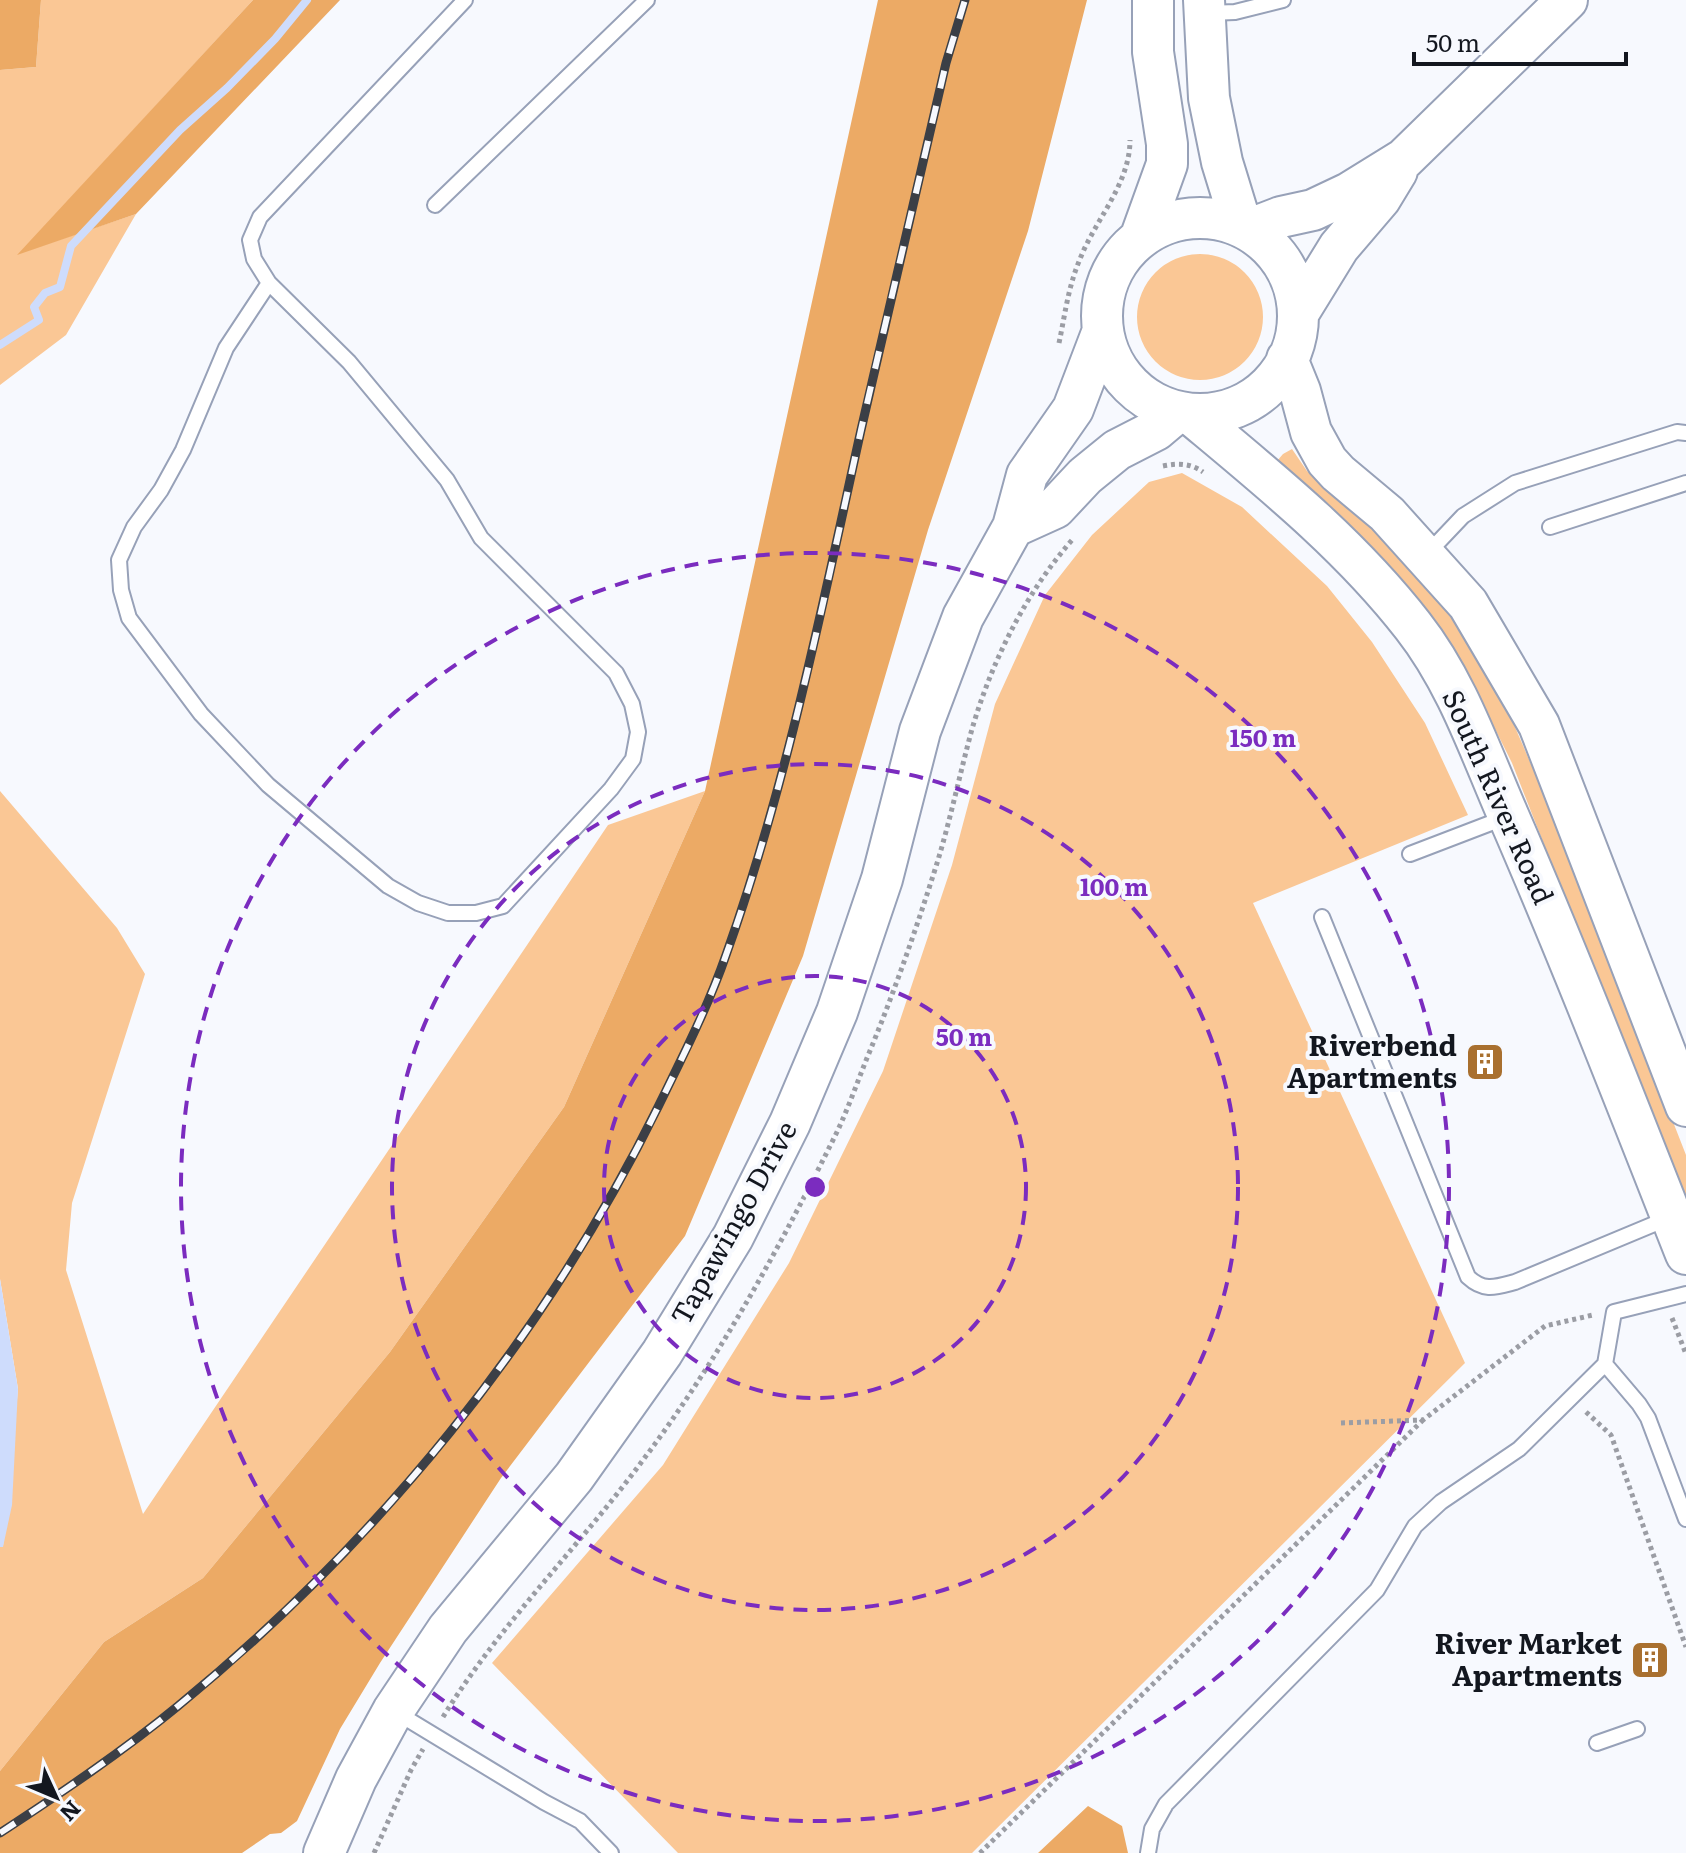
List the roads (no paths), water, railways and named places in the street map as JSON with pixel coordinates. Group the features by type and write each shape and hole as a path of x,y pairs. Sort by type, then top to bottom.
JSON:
{"main road":[{"path":"1141,236 1167,164 1167,144 1153,52 1153,0"},
{"path":"1246,227 1313,210 1349,193 1404,159 1567,0"},
{"path":"1205,6 1209,98 1222,162 1246,227"},
{"path":"1299,312 1339,247 1380,199 1404,159"},
{"path":"1013,527 1055,508 1085,476 1117,450 1185,416 1221,413 1247,403 1270,385 1287,359 1297,335 1299,312 1290,277 1273,251 1246,227 1205,217 1174,221 1141,236 1121,255 1108,279 1101,306 1102,333 1112,361 1130,383 1150,400 1185,416"},
{"name":"Tapawingo Drive","path":"325,1853 356,1779 393,1711 448,1629 574,1477 662,1353 733,1237 790,1123 837,1012 882,879 920,731 963,617 1013,527 1027,475 1073,409 1102,333"},
{"name":"South River Road","path":"1287,359 1311,432 1327,461 1387,514 1468,604 1539,725 1686,1106"},
{"name":"South River Road","path":"1185,416 1358,562 1415,628 1453,689 1509,816 1686,1254"}],"lane":[{"path":"269,283 226,348 183,450 161,490 134,527 119,560 121,590 129,618 201,714 268,785 388,886 418,903 448,913 476,913 503,906 611,789 633,759 638,732 632,704 616,673 481,538 447,480 349,362 269,283 254,259 250,240 260,217 465,0"},
{"path":"435,205 647,0"},
{"path":"1205,6 1235,12 1283,0"},
{"path":"1425,555 1463,516 1515,483 1677,432 1686,433"},
{"path":"1550,527 1686,483"},
{"path":"1410,854 1509,816"},
{"path":"1322,917 1468,1277 1477,1285 1489,1288 1515,1282 1671,1217"},
{"path":"1148,1853 1152,1829 1166,1804 1377,1590 1415,1526 1441,1502 1519,1449 1605,1364 1614,1312 1686,1294"},
{"path":"1605,1364 1648,1418 1686,1519"},
{"path":"393,1711 580,1821 611,1853"},
{"path":"1597,1743 1637,1729"}],"water":[{"path":"0,1279 18,1389 12,1505 3,1547 0,1547"}],"waterway":[{"path":"0,345 39,320 34,307 45,293 60,287 71,246 180,130 275,39 307,0"}],"railway":[{"path":"0,1833 91,1772 178,1706 251,1643 321,1576 388,1506 509,1355 613,1193 694,1032 719,974 748,891 785,760 817,629 946,63 965,0"}],"place":[{"name":"Riverbend Apartments","path":"1485,1062"},
{"name":"River Market Apartments","path":"1650,1660"}]}
